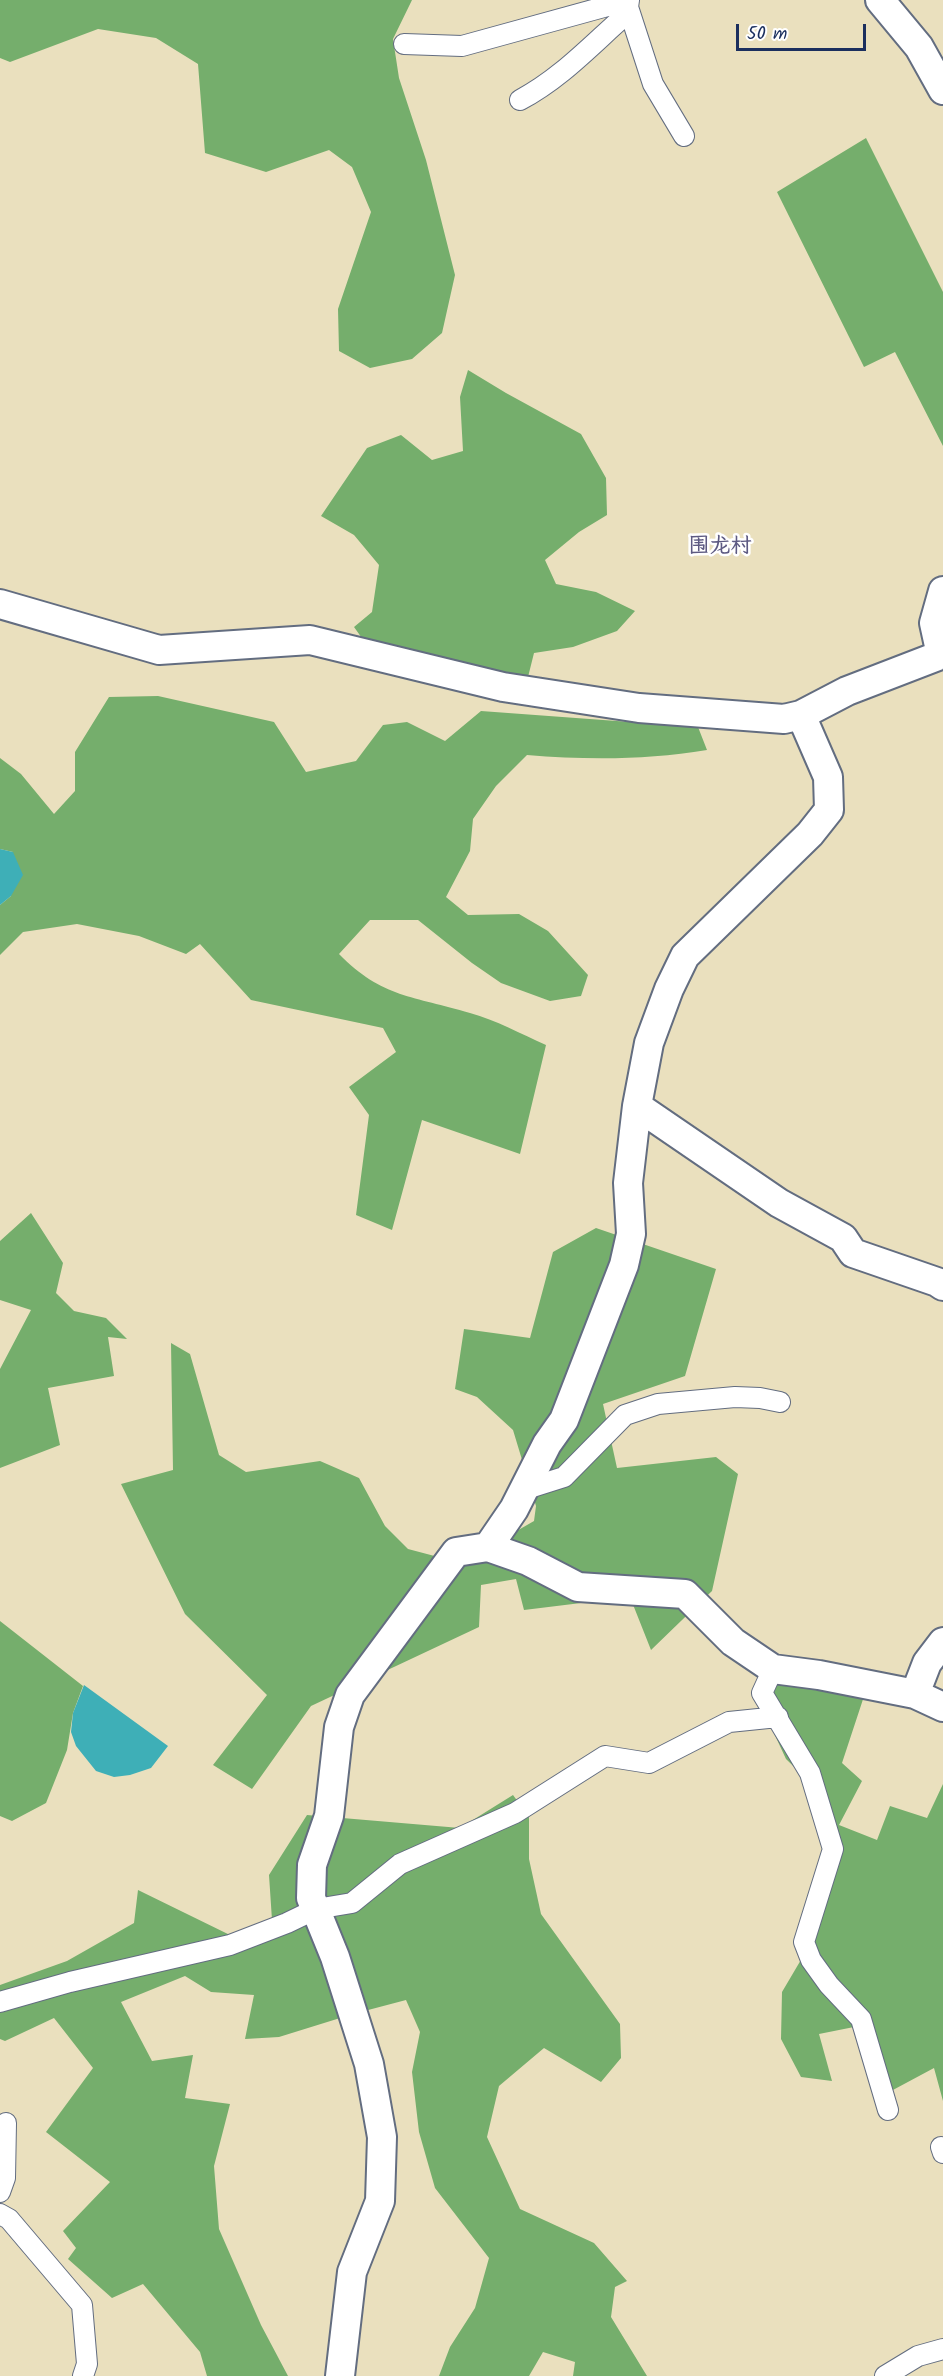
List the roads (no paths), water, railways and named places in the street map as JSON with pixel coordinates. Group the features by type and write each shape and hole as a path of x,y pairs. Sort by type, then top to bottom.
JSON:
{"street":[{"path":"880,0 919,47 941,83"},
{"path":"404,44 462,46 611,5 627,4"},
{"path":"520,100 544,87 566,70 627,4"},
{"path":"627,4 653,84 684,136"},
{"path":"0,604 159,650 310,640 526,691 639,708 783,718 801,715 846,691 942,654 934,623 943,591"},
{"path":"488,1547 514,1509 547,1444 564,1420 624,1265 631,1234 628,1183 637,1106 649,1043 669,988 685,956 810,834 829,810 828,777 801,715"},
{"path":"637,1106 667,1124 779,1203 843,1238 853,1253 943,1286"},
{"path":"523,1490 564,1477 625,1415 658,1404 735,1397 780,1402"},
{"path":"340,2376 352,2272 380,2201 382,2137 369,2064 335,1957 313,1904 312,1865 329,1816 339,1726 350,1695 456,1552 488,1547 528,1561 578,1587 685,1594 733,1642 773,1669 819,1675 915,1694 943,1707"},
{"path":"915,1694 927,1663 943,1642"},
{"path":"773,1669 762,1693 810,1773 833,1849 804,1942 811,1960 829,1985 861,2019 888,2110"},
{"path":"0,2002 70,1982 230,1945 287,1923 313,1904 352,1903 400,1864 515,1813 605,1756 650,1763 729,1722 778,1717"},
{"path":"0,2192 5,2178 6,2123"},
{"path":"0,2214 9,2219 82,2305 87,2364 83,2376"},
{"path":"885,2376 918,2356 943,2349"}],"water":[{"path":"0,849 13,852 23,875 11,896 0,905"},
{"path":"84,1685 168,1746 151,1768 130,1775 114,1777 96,1771 76,1746 71,1732 73,1713"}],"district":[{"name":"围龙村","path":"720,548"}]}
